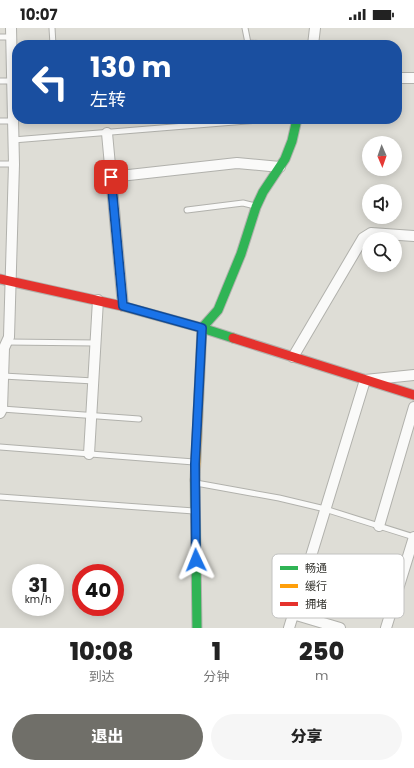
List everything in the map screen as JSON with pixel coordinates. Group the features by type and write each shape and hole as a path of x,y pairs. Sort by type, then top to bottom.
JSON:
{"street":[{"path":"314,40 315,28"},
{"path":"12,73 12,86"},
{"path":"402,78 414,78"},
{"path":"1,411 4,348 9,338 5,280 14,164 12,124"},
{"path":"197,628 194,511 202,328 218,310 243,248 256,207 263,192 285,159 292,141 296,124"},
{"path":"107,133 123,306"},
{"path":"111,177 237,163 280,167"},
{"path":"293,357 363,238 371,233 414,236"},
{"path":"5,280 123,306 202,328 414,395"},
{"path":"89,454 98,300"},
{"path":"365,380 414,375"},
{"path":"311,554 365,380"},
{"path":"379,526 414,407"},
{"path":"404,570 414,537"},
{"path":"289,628 292,618"},
{"path":"306,618 340,628"},
{"path":"386,628 389,618"}],"lane":[{"path":"52,28 53,40"},
{"path":"245,28 247,40"},
{"path":"0,37 11,32"},
{"path":"0,81 11,81"},
{"path":"0,121 12,121"},
{"path":"13,140 212,124"},
{"path":"0,164 14,164"},
{"path":"187,210 243,203 256,207"},
{"path":"7,342 96,343"},
{"path":"3,376 94,381"},
{"path":"1,411 92,415 139,419"},
{"path":"0,447 195,462"},
{"path":"195,483 279,498 325,509 414,537"},
{"path":"0,497 194,511"}],"traffic: fast":[{"path":"233,338 202,328 218,310 241,254 256,207 263,192 285,159 292,141 296,124"},
{"path":"195,480 197,628"}],"traffic: slow":[{"path":"122,306 202,328 195,480"}],"traffic: jam":[{"path":"0,279 122,306"},
{"path":"233,338 414,395"}],"route":[{"path":"111,177 123,306 202,328 195,464 194,511 196,560"}]}
